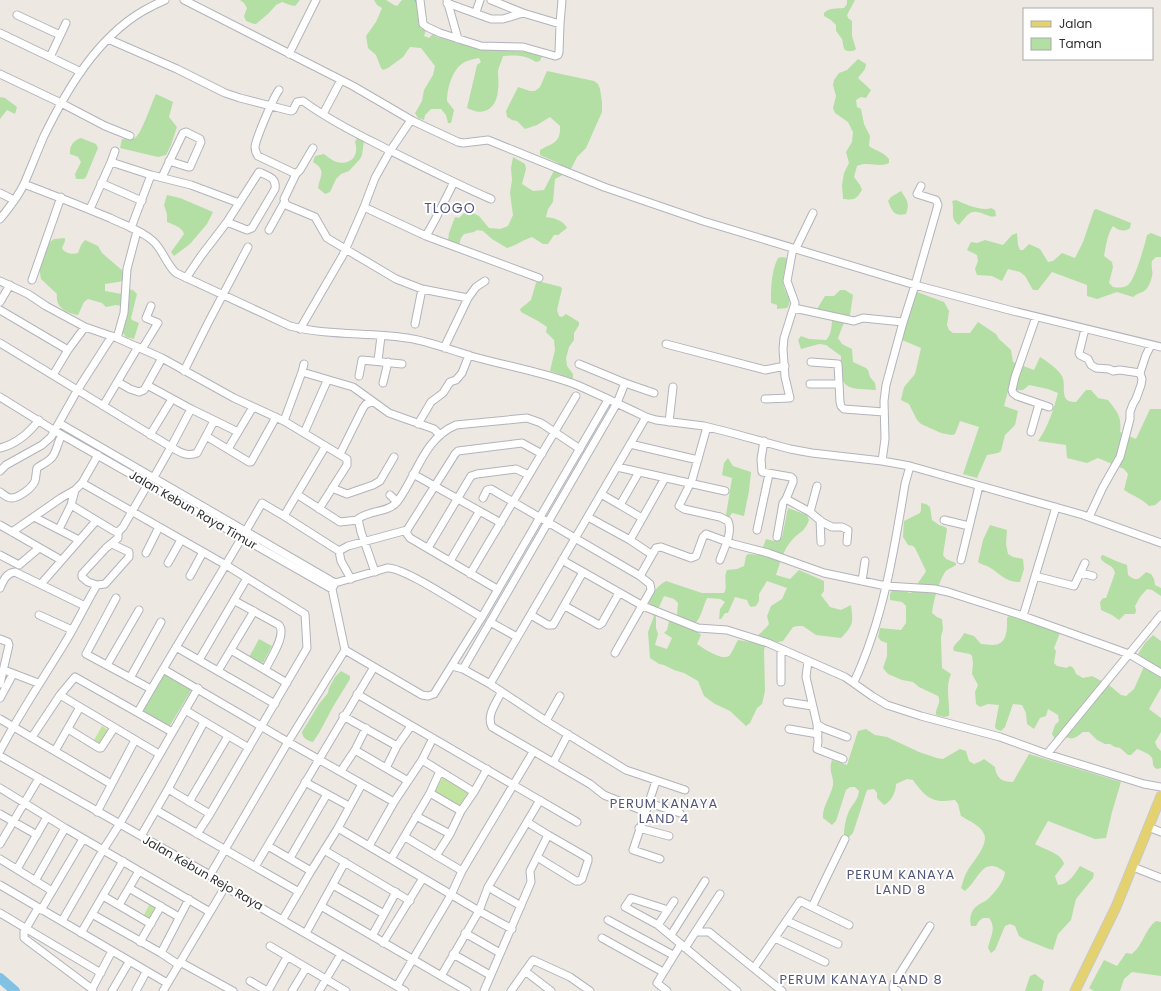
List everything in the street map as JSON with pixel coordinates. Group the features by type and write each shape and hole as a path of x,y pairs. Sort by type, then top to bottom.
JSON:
{"main road":[{"path":"1075,991 1116,907 1161,796"}],"street":[{"path":"0,219 24,184 38,150 62,103 92,57 118,29 132,18 144,10 165,0"},
{"path":"184,0 341,80 411,120 458,142 463,143 483,140 494,142 622,194 703,221 915,285 1161,347"},
{"path":"288,54 316,0"},
{"path":"420,0 424,25 458,39 481,46 524,47 557,56 559,52 562,0"},
{"path":"476,12 480,0"},
{"path":"491,0 523,13 560,24"},
{"path":"447,1 458,39"},
{"path":"447,1 491,19 503,19 523,13"},
{"path":"17,15 60,35"},
{"path":"50,58 66,22"},
{"path":"0,33 81,72"},
{"path":"108,39 240,98 292,111 297,102 302,101 338,124 390,151 491,199"},
{"path":"0,74 62,103 105,126 130,136"},
{"path":"323,114 341,80"},
{"path":"279,90 274,96 272,105 258,136 255,149 258,156 296,174"},
{"path":"300,329 346,248 375,178 390,151 411,120"},
{"path":"162,177 169,161 183,133 186,132 200,140 201,142 190,167 169,161"},
{"path":"269,230 284,203 296,174 313,148"},
{"path":"90,209 115,151"},
{"path":"186,278 228,222 266,160"},
{"path":"111,162 151,176 162,177 190,185 239,203"},
{"path":"228,222 247,230 254,226 276,186 274,180 259,172"},
{"path":"0,471 6,465 42,445 51,437 78,389 116,336 124,313 127,269 134,229 151,176"},
{"path":"426,236 454,182"},
{"path":"101,183 142,201"},
{"path":"24,184 61,197 134,229 153,241 176,273 282,323 300,329 414,339 576,385 646,417 656,420 707,427 812,453 882,461 910,466 1090,517 1161,543"},
{"path":"882,461 885,439 884,412 886,385 938,205 936,200 917,194 920,186"},
{"path":"0,193 14,200"},
{"path":"32,280 61,197"},
{"path":"284,203 315,217 327,238 346,248 390,276 422,289 468,298"},
{"path":"364,207 426,236 539,278"},
{"path":"765,399 790,398 785,382 783,349 784,338 795,301 788,281 794,248 813,213"},
{"path":"184,371 248,247"},
{"path":"0,281 10,285 84,327 116,336 162,358 234,398 284,421 325,448 346,458 347,463 319,509"},
{"path":"444,348 468,298 476,287 485,281"},
{"path":"0,302 10,285"},
{"path":"415,324 422,289"},
{"path":"103,406 158,323 146,318 151,306"},
{"path":"794,308 854,321 863,318 903,322"},
{"path":"0,310 68,350"},
{"path":"1036,316 1012,390 1017,396 1049,407"},
{"path":"53,375 84,327"},
{"path":"1085,329 1079,353 1088,359 1091,365 1096,368 1109,369 1113,372 1120,370 1140,373"},
{"path":"378,361 381,336"},
{"path":"0,343 78,389 150,435 185,454 193,455 199,451 214,421"},
{"path":"666,344 765,370 785,366"},
{"path":"1090,517 1103,487 1120,457 1130,419 1130,412 1141,385 1142,379 1140,373 1146,354 1151,345"},
{"path":"418,424 431,402 443,393 450,382 456,380 462,373 469,355"},
{"path":"118,382 139,392 144,390 162,358"},
{"path":"359,376 362,360 402,364"},
{"path":"383,383 388,362"},
{"path":"812,362 838,364 840,402 844,409 884,412"},
{"path":"284,421 304,364"},
{"path":"578,364 654,393"},
{"path":"302,372 353,387 389,413 434,429 440,435"},
{"path":"304,433 327,380"},
{"path":"463,669 617,403 626,383"},
{"path":"810,384 839,384"},
{"path":"147,385 214,421 238,432"},
{"path":"669,422 673,387"},
{"path":"470,574 576,396"},
{"name":"Jalan Kebun Raya Timur","path":"0,397 55,431 242,538 333,586"},
{"path":"150,435 172,399"},
{"path":"345,650 422,695 433,695 482,617 608,400"},
{"path":"340,454 363,408 366,404 373,402"},
{"path":"1031,432 1039,404"},
{"path":"228,449 253,407"},
{"path":"154,477 192,409"},
{"path":"490,684 646,417"},
{"path":"206,436 251,462 276,418"},
{"path":"298,495 340,522 358,520 361,517 392,506 397,502 432,442 449,428 456,425 527,418 534,420 580,448"},
{"path":"0,448 6,447 26,435 39,420"},
{"name":"Jalan Kebun Raya Timur","path":"59,423 246,531 333,586"},
{"path":"707,427 690,484 679,506 684,509 727,519 730,524 728,541 724,547 720,560"},
{"path":"0,492 7,497 12,498 31,487 35,480 37,468 54,455 62,435"},
{"path":"764,441 760,467 762,472 790,477 793,479 786,499 783,503 777,537"},
{"path":"339,550 364,541 407,530 455,454 460,450 522,443 542,454"},
{"path":"630,444 698,460"},
{"path":"284,516 325,448"},
{"path":"12,532 75,490 82,483 98,455"},
{"path":"332,488 347,494 373,485 380,481 394,458"},
{"path":"854,682 871,642 886,586 905,484 910,466"},
{"path":"617,467 725,491"},
{"path":"428,548 468,480 473,475 516,469 529,475"},
{"path":"620,505 640,472"},
{"path":"413,474 501,523"},
{"path":"757,530 769,474"},
{"path":"630,540 665,478"},
{"path":"82,483 226,565 304,614 308,646 262,727 197,834"},
{"path":"71,505 114,532 118,532 123,528 148,484"},
{"path":"810,512 817,486"},
{"path":"961,560 979,486"},
{"path":"483,498 489,488 514,501 548,523 575,537 640,576 650,584 651,590 615,653"},
{"path":"59,529 71,505 75,490"},
{"path":"601,494 642,518"},
{"path":"390,495 397,502"},
{"path":"786,499 810,512 832,527 842,527 848,530 847,542"},
{"path":"138,712 262,503 339,550 341,561 351,579"},
{"path":"1023,616 1056,507"},
{"path":"450,562 479,512"},
{"path":"588,516 651,554"},
{"path":"34,517 79,540"},
{"path":"358,520 375,572"},
{"path":"820,520 821,542"},
{"path":"944,520 969,526"},
{"path":"41,584 96,521"},
{"path":"0,525 61,560"},
{"path":"146,554 159,527"},
{"path":"407,530 407,534 410,538 497,590"},
{"path":"112,544 128,552 130,555 105,584 97,585 88,582 82,577 106,548 118,538 118,532"},
{"path":"640,576 651,554 656,548 661,547 692,558 696,556 705,534 775,555 817,571 886,586 935,589 948,592 1023,616 1129,654 1161,673"},
{"path":"168,563 181,540"},
{"path":"0,588 2,576 18,569 39,548"},
{"path":"190,576 203,552"},
{"path":"0,555 41,584 85,606"},
{"path":"562,560 642,606 693,627 727,630 781,649 845,677 887,705 921,716 1000,737 1047,754 1144,784 1161,787"},
{"path":"862,581 866,561"},
{"path":"1034,576 1072,586 1076,585 1085,563"},
{"path":"210,875 288,742 345,650 333,586 387,568 398,569 482,617"},
{"path":"531,615 552,626 565,606 583,572"},
{"path":"1081,573 1093,576"},
{"path":"199,660 235,601 247,578"},
{"path":"0,751 38,683 72,630 97,585"},
{"path":"565,606 599,625 602,623 619,593"},
{"path":"116,598 86,654 151,689"},
{"path":"235,601 279,625 281,628 281,637 265,670"},
{"path":"107,664 139,610"},
{"path":"218,672 254,611"},
{"path":"39,615 72,630"},
{"path":"1047,754 1161,615"},
{"path":"130,678 161,622"},
{"path":"490,622 517,637"},
{"path":"0,639 8,642 9,645 0,684"},
{"path":"176,647 275,704"},
{"path":"781,649 781,682"},
{"path":"231,650 287,683"},
{"path":"808,661 806,677 817,724 817,749 843,759"},
{"path":"452,666 463,669 490,684 546,721 626,770 685,790"},
{"path":"255,867 374,667"},
{"path":"163,669 394,802"},
{"path":"4,670 38,683"},
{"path":"0,698 13,674"},
{"path":"32,738 60,695 74,678 77,677 172,732"},
{"path":"62,921 103,850 120,825 159,754 198,688"},
{"path":"501,692 490,719 491,724 495,729 590,784 604,795 646,812"},
{"path":"357,694 577,822"},
{"path":"60,695 159,754"},
{"path":"546,721 560,696"},
{"path":"788,702 812,706"},
{"path":"55,751 80,708"},
{"path":"185,710 249,748"},
{"path":"344,716 397,746"},
{"path":"0,718 111,784"},
{"path":"141,836 204,722"},
{"path":"817,724 823,728 847,737"},
{"path":"386,768 397,746 412,726"},
{"path":"68,728 101,748 114,728"},
{"path":"341,771 366,728"},
{"path":"789,729 818,734"},
{"path":"554,761 568,734"},
{"path":"189,802 228,736"},
{"path":"369,846 394,802 422,760 433,738"},
{"path":"97,812 135,740"},
{"path":"354,750 408,781"},
{"path":"397,986 451,895 462,871 533,752"},
{"name":"Jalan Kebun Rejo Raya","path":"0,756 210,875 225,887 283,919 405,991"},
{"path":"422,760 474,792"},
{"path":"436,856 487,769"},
{"path":"391,859 430,793 440,771"},
{"path":"0,844 39,778"},
{"path":"656,781 633,850 660,859"},
{"path":"305,782 349,806"},
{"path":"283,919 311,870 338,828 362,784"},
{"path":"0,788 65,828 210,912"},
{"path":"168,789 210,814"},
{"path":"430,793 461,811"},
{"path":"290,858 327,794"},
{"path":"441,976 465,933 479,912 488,887 540,800"},
{"path":"649,803 680,813"},
{"path":"156,810 298,892"},
{"path":"0,814 37,835"},
{"path":"416,816 450,834"},
{"path":"17,869 47,817"},
{"path":"527,822 588,858 588,861 582,879 576,881 537,857"},
{"path":"1148,827 1161,832"},
{"path":"35,881 65,828"},
{"path":"338,828 479,912 512,929"},
{"path":"640,828 669,836"},
{"path":"484,991 531,882 530,871 548,835"},
{"path":"405,837 462,871"},
{"path":"84,838 23,935 26,940 92,990 112,951"},
{"path":"812,907 846,840"},
{"path":"268,846 311,870"},
{"path":"324,850 410,901"},
{"path":"0,859 52,891"},
{"path":"81,933 123,861"},
{"path":"306,933 345,862"},
{"path":"1132,867 1161,878"},
{"path":"118,905 139,871"},
{"path":"383,943 423,878"},
{"path":"671,935 705,881"},
{"path":"333,884 384,914"},
{"path":"0,885 167,983"},
{"path":"163,991 225,887"},
{"path":"488,887 521,906"},
{"path":"129,888 179,917"},
{"path":"372,936 396,892"},
{"path":"667,991 657,983 663,972 673,955 696,932 720,894"},
{"path":"103,896 151,924"},
{"path":"668,910 631,898 625,908 658,925 737,991"},
{"path":"161,953 189,899"},
{"path":"658,925 674,901"},
{"path":"754,968 800,901 849,925"},
{"path":"140,942 161,906"},
{"path":"321,906 467,991"},
{"path":"0,913 101,973"},
{"path":"92,914 140,942 232,991"},
{"path":"608,920 673,955"},
{"path":"787,920 838,944"},
{"path":"898,991 893,988 894,983 930,926"},
{"path":"696,932 709,932 782,991"},
{"path":"465,933 500,953"},
{"path":"602,938 663,972"},
{"path":"775,938 825,962"},
{"path":"270,946 345,991"},
{"path":"319,991 341,954"},
{"path":"453,954 490,975"},
{"path":"250,981 268,991 287,957"},
{"path":"514,990 525,971 534,960 570,977 590,991"},
{"path":"112,991 129,962"},
{"path":"292,991 306,968"},
{"path":"525,971 551,991"},
{"path":"136,991 146,972"}],"green space":[{"path":"240,0 300,0 295,6 282,2 276,5 269,13 254,24 246,21 244,16 247,8"},
{"path":"374,0 386,0 397,6 402,0 417,0 420,28 426,30 424,36 429,38 433,34 437,37 479,49 531,52 542,56 540,61 536,62 520,56 503,56 498,71 498,87 495,102 488,109 479,112 467,108 477,65 481,62 479,58 465,62 456,70 449,86 447,101 454,110 451,123 448,123 446,115 441,109 431,109 425,115 424,120 418,118 415,113 422,101 424,90 433,75 435,66 421,48 410,47 403,57 388,68 383,70 381,68 376,55 368,48 366,36 376,22 382,8 377,5"},
{"path":"847,0 855,0 847,15 852,21 852,36 856,49 853,51 847,51 844,49 842,39 836,31 836,25 824,16 824,13 829,10 844,8 847,4"},
{"path":"858,59 866,64 865,69 858,78 871,90 866,98 861,97 856,100 857,107 861,109 864,124 870,136 869,146 885,155 889,159 889,163 881,165 865,164 857,166 854,177 862,190 854,199 843,199 842,185 844,173 849,163 846,152 852,142 853,132 848,122 835,113 833,108 836,96 833,85 834,80 839,73 847,70"},
{"path":"547,71 594,81 598,84 600,89 602,102 602,112 586,148 577,157 570,171 555,179 553,202 548,209 546,217 561,221 567,228 558,235 554,235 548,244 543,244 532,237 507,248 492,239 483,231 477,230 464,234 459,245 448,241 449,233 455,217 459,218 467,210 479,216 489,228 500,229 508,226 513,215 510,193 513,157 525,164 526,169 522,184 533,191 544,190 558,163 540,155 540,150 557,140 560,132 560,126 550,117 537,125 525,129 517,121 507,117 506,111 518,87 535,91 540,87"},
{"path":"156,94 173,102 169,117 177,127 166,155 158,157 120,148 122,139 132,139 138,135"},
{"path":"0,97 5,98 17,107 15,114 7,110 0,119"},
{"path":"81,138 96,144 98,148 86,177 84,179 76,179 75,174 81,162 78,157 70,154 70,148 76,140"},
{"path":"357,138 364,141 360,159 349,171 341,174 336,179 330,192 325,194 318,188 322,174 320,168 313,162 315,156 324,154 339,163 349,162 355,156 355,142"},
{"path":"901,191 906,199 908,207 906,214 899,215 892,210 888,201 891,197"},
{"path":"167,195 180,198 213,212 207,224 190,244 174,256 171,252 184,234 180,228 167,222 167,214 164,205"},
{"path":"956,200 983,209 991,208 995,210 996,216 993,217 973,212 970,213 959,225 953,217 952,201"},
{"path":"1096,209 1131,223 1130,228 1123,231 1113,226 1108,237 1104,256 1112,262 1113,267 1109,283 1113,287 1125,287 1131,282 1147,235 1151,233 1161,237 1161,257 1156,257 1152,261 1152,278 1144,291 1133,297 1117,292 1097,299 1087,296 1087,285 1052,272 1038,290 1033,290 1025,276 1020,272 1008,269 1002,281 992,276 977,275 975,269 978,261 977,255 967,250 971,242 977,243 985,240 1003,245 1012,235 1017,233 1020,250 1023,250 1029,244 1040,249 1048,262 1053,261 1062,253 1075,258 1083,242 1094,210"},
{"path":"65,238 62,248 63,250 74,254 78,253 85,240 98,246 102,253 123,271 124,281 105,284 105,291 122,294 128,289 133,290 137,294 131,318 139,323 134,339 126,337 123,333 122,306 116,305 106,307 102,303 88,299 84,302 78,315 69,313 62,309 57,299 57,294 41,279 39,267 50,242 54,239"},
{"path":"778,258 787,258 783,283 789,305 787,308 777,309 777,305 771,303 772,280"},
{"path":"538,281 561,287 562,289 557,310 559,316 562,317 566,314 579,322 579,325 574,333 574,340 569,347 566,358 567,366 573,374 573,379 550,371 555,350 554,340 546,332 547,327 521,312 520,309 531,300"},
{"path":"840,290 845,290 853,295 850,315 843,325 838,338 842,344 852,349 853,362 868,370 870,377 875,383 876,390 858,389 846,385 841,375 841,356 826,345 819,344 801,349 798,340 801,336 809,339 826,340 828,338 831,329 832,315 817,309 825,296 834,296"},
{"path":"917,292 944,302 949,311 947,325 949,330 953,333 970,333 978,322 996,334 999,339 1011,350 1013,362 1034,370 1040,357 1049,363 1062,376 1065,397 1070,402 1076,402 1086,390 1091,390 1098,398 1108,400 1119,418 1120,432 1136,439 1150,409 1161,409 1161,500 1155,505 1149,506 1124,490 1128,474 1124,469 1098,458 1087,463 1067,458 1066,445 1038,441 1050,418 1058,393 1029,385 1023,390 1008,391 1004,406 1018,411 1015,425 1005,435 1001,451 987,455 977,478 963,474 979,427 960,421 955,434 952,435 941,433 921,424 917,420 909,404 901,400 904,387 915,374 921,348 902,340 906,322"},
{"path":"728,458 733,466 751,472 744,516 732,513 729,518 726,515 732,478 722,475 724,463"},
{"path":"921,503 930,507 932,520 947,529 943,555 946,559 956,563 956,565 946,571 943,576 932,613 942,619 942,668 951,674 948,684 949,716 944,717 936,715 936,710 939,703 938,696 919,687 913,682 902,680 888,674 883,668 887,656 887,643 881,641 878,637 880,628 901,630 906,623 906,606 902,602 890,600 890,594 893,589 911,593 926,571 915,548 908,545 903,537 904,521 920,513"},
{"path":"788,508 807,515 809,520 804,530 792,540 786,548 776,575 790,579 799,570 824,581 824,591 821,595 830,607 841,610 851,605 852,623 841,638 816,635 803,626 798,626 793,627 783,641 767,641 764,650 765,691 762,704 757,708 750,723 746,726 730,711 715,704 704,696 698,681 684,673 659,664 650,658 648,632 654,616 648,610 651,597 656,589 666,581 702,593 724,593 726,588 725,576 727,570 737,569 744,566 746,556 748,554 760,555 766,539 774,541 782,537","holes":["767,581 787,588 782,599 771,606 767,616 769,624 751,642 738,640 729,656 721,657 708,651 697,644 701,635 697,631 669,621 667,630 664,633 672,638 667,649 655,645 658,634 656,628 656,614 664,596 674,599 678,603 677,616 695,623 700,616 707,598 720,599 725,602 720,609 719,619 721,619 725,613 728,613 735,597 747,600 751,607 756,606 759,601 759,594"]},
{"path":"990,525 1007,530 1006,544 1008,554 1013,557 1023,559 1024,569 1020,582 1011,581 978,562 983,540"},
{"path":"1103,555 1127,565 1128,575 1134,579 1140,578 1146,572 1151,574 1155,585 1161,588 1161,596 1152,590 1147,589 1135,606 1135,614 1125,614 1119,620 1101,610 1100,602 1103,598 1106,598 1115,573 1111,566 1101,559 1101,556"},
{"path":"1009,616 1060,633 1054,648 1056,651 1054,663 1057,666 1067,668 1069,666 1072,667 1074,668 1076,674 1083,678 1092,676 1109,685 1121,695 1126,696 1134,689 1147,660 1138,654 1145,643 1153,635 1161,641 1161,688 1149,709 1161,718 1161,732 1155,742 1161,751 1161,768 1157,769 1154,767 1152,758 1145,752 1137,749 1131,755 1128,755 1120,748 1097,740 1089,732 1083,732 1074,738 1058,735 1055,739 1052,734 1055,725 1059,721 1058,715 1048,709 1046,716 1040,718 1034,729 1027,724 1026,713 1022,705 1013,704 1005,727 1001,731 996,729 995,726 999,705 988,704 980,707 976,704 975,692 978,685 972,674 972,656 970,654 954,651 953,648 964,633 974,636 981,644 998,644 1004,640 1007,629 1007,618"},
{"path":"259,639 272,646 263,663 249,657"},
{"path":"163,671 192,689 169,727 140,709"},
{"path":"341,671 350,676 350,679 319,733 313,742 309,741 304,738 302,732 319,704 328,693 335,677"},
{"path":"102,726 108,730 100,744 94,740"},
{"path":"866,729 875,735 887,737 919,752 937,758 943,759 960,749 966,751 969,761 974,764 984,759 995,767 1000,779 1006,781 1013,782 1029,754 1121,782 1106,838 1095,839 1048,821 1035,844 1056,854 1063,860 1064,864 1055,876 1058,885 1062,885 1068,881 1080,866 1094,873 1093,878 1076,899 1071,920 1058,934 1053,950 1019,936 1015,926 1010,924 1005,926 995,950 991,953 988,948 993,929 989,918 983,918 976,926 971,926 970,918 973,910 988,899 996,890 1003,879 1005,872 997,867 986,867 965,891 961,888 967,872 982,848 985,838 980,828 961,816 958,804 955,800 934,800 922,792 913,780 907,779 896,784 893,796 889,802 884,805 877,798 877,793 874,789 867,790 853,833 849,837 844,835 844,829 846,818 856,801 859,791 855,787 850,787 846,790 836,821 832,825 823,818 824,810 833,785 831,771 832,760 847,765 858,731"},
{"path":"443,777 469,791 459,808 433,793"},
{"path":"149,905 155,907 150,918 144,915"},
{"path":"1156,921 1161,922 1161,976 1132,972 1124,979 1120,991 1094,991 1089,988 1104,960 1117,966 1126,953 1132,954 1136,950 1149,928"},
{"path":"1035,974 1044,981 1042,991 1025,991 1030,976"}],"waterway":[{"path":"0,978 15,991"}],"district":[{"name":"TLOGO","path":"450,208"},
{"name":"PERUM KANAYA LAND 4","path":"664,810"},
{"name":"PERUM KANAYA LAND 8","path":"901,882"},
{"name":"PERUM KANAYA LAND 8","path":"861,979"}]}
